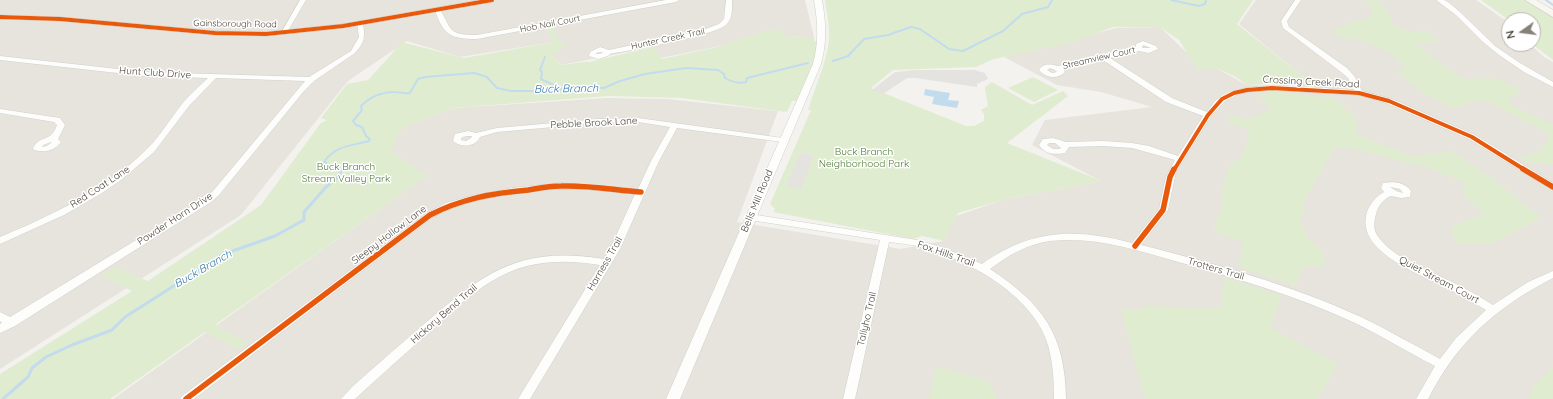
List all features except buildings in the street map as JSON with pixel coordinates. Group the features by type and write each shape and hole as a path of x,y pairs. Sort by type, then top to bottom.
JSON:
{"main road":[{"path":"1530,0 1553,14"}],"street":[{"path":"284,33 304,0"},
{"name":"Gainsborough Road","path":"0,17 60,19 216,33 284,33 360,23 492,0"},
{"name":"Hob Nail Court","path":"438,10 444,27 448,31 458,35 478,37 676,0"},
{"name":"Hunter Creek Trail","path":"608,52 717,28 729,18 729,0"},
{"name":"Bells Mill Road","path":"673,399 783,140 817,64 822,47 823,30 818,0"},
{"path":"1298,0 1284,21 1286,28 1344,70 1351,77 1359,93"},
{"path":"1439,0 1456,10 1479,36 1497,50 1528,72 1553,85"},
{"name":"Powder Horn Drive","path":"0,329 208,200 216,193 292,97 311,79 346,58 358,46 362,37 360,23"},
{"name":"Streamview Court","path":"1058,68 1139,48"},
{"path":"1104,57 1168,100 1208,115"},
{"name":"Hunt Club Drive","path":"0,58 145,74 311,79"},
{"name":"Red Coat Lane","path":"0,240 31,227 66,209 122,174 156,145 187,104 214,76"},
{"name":"Crossing Creek Road","path":"1135,246 1163,210 1167,197 1169,179 1208,115 1219,102 1227,96 1255,89 1272,88 1359,93 1400,105 1468,135 1553,187"},
{"path":"0,111 57,120 61,125 59,132 53,139"},
{"name":"Pebble Brook Lane","path":"476,135 497,130 606,121 638,120 783,140"},
{"name":"Harness Trail","path":"524,399 626,228 657,156 676,125"},
{"path":"1064,145 1100,143 1128,145 1156,151 1180,159"},
{"name":"Sleepy Hollow Lane","path":"186,399 430,216 444,208 467,199 485,195 559,186 641,192"},
{"name":"Quiet Stream Court","path":"1390,193 1383,194 1379,198 1369,217 1368,223 1371,231 1384,249 1415,269 1443,282 1493,309"},
{"name":"Fox Hills Trail","path":"750,217 928,246 984,268 1004,282 1022,298 1035,312 1045,328 1052,342 1058,362 1060,399"},
{"name":"Trotters Trail","path":"984,268 1013,249 1048,239 1068,237 1093,238 1135,246 1229,272 1308,300 1381,332 1440,364"},
{"name":"Tallyho Trail","path":"849,399 885,238"},
{"name":"Hickory Bend Trail","path":"347,399 463,296 487,278 512,267 540,260 570,258 606,263"},
{"path":"1422,399 1440,364 1462,338 1493,309 1526,287 1553,274"},
{"path":"0,316 11,323"}],"shaded area":[{"path":"0,0 805,0 814,37 769,36 661,58 653,47 561,65 552,55 560,41 460,57 407,41 348,81 241,215 0,369"},
{"path":"1256,0 1476,0 1501,17 1501,52 1539,52 1553,62 1553,399 113,399 426,176 390,151 400,128 454,108 606,98 667,99 778,111 737,222 901,249 943,241 956,216 1003,200 1101,181 1032,145 1045,120 1152,107 1101,92 1057,85 1004,57 1116,28 1161,28 1185,51 1247,85 1316,87 1239,24"},
{"path":"917,70 975,70 985,73 988,79 977,84 977,87 907,78 883,94 872,90 895,72"},
{"path":"800,153 814,155 801,189 786,187"}],"green space":[{"name":"Buck Branch Neighborhood Park","path":"825,0 1253,0 1237,24 1317,87 1267,84 1247,85 1236,77 1218,69 1197,69 1179,40 1161,28 1113,27 1070,43 994,59 976,67 893,70 871,88 966,126 974,126 984,121 984,114 981,110 988,106 985,87 992,82 1032,105 1063,91 1068,96 1007,143 1102,181 1003,200 958,213 944,241 922,236 913,239 773,212 775,209 770,204 811,110 808,110 820,76 829,41"},
{"path":"1364,0 1381,1 1395,26 1411,32 1425,30 1440,42 1416,44 1440,63 1464,79 1494,78 1522,89 1507,101 1553,125 1553,164 1529,163 1517,158 1541,151 1549,134 1490,102 1475,100 1455,109 1429,96 1395,72 1406,69 1391,54 1383,49 1358,40 1338,37 1335,29 1351,22 1368,19 1374,10"},
{"path":"1481,0 1530,0 1553,14 1553,60 1541,51 1541,12 1501,12 1501,14"},
{"name":"Buck Branch Stream Valley Park","path":"553,27 560,41 567,46 552,55 561,65 589,62 653,47 662,59 717,47 767,30 785,31 784,36 814,37 814,41 823,42 800,101 792,101 787,112 681,98 608,96 454,108 406,126 398,134 391,151 427,176 215,325 248,343 239,350 205,332 110,399 0,399 0,374 132,291 101,276 115,267 148,281 261,205 320,124 327,120 321,118 347,84 368,80 401,42 464,58 554,42 546,28"},
{"path":"1033,77 1058,90 1034,102 1008,88"},
{"path":"1269,91 1334,98 1356,118 1357,134 1412,156 1452,151 1492,178 1542,218 1490,244 1457,243 1450,227 1484,214 1464,195 1464,182 1425,167 1346,147 1335,147 1304,201 1303,214 1300,221 1309,240 1320,248 1326,263 1320,265 1322,269 1314,266 1300,269 1296,286 1239,267 1243,241 1213,231 1220,211 1223,186 1230,165 1242,156 1250,131 1231,123 1227,115 1248,119 1271,111 1258,94 1269,93"},
{"path":"1225,278 1281,296 1271,326 1273,329 1338,364 1317,399 1145,399 1121,309 1141,309 1141,306 1220,308"},
{"path":"1553,366 1553,399 1530,399 1529,392"},
{"path":"936,367 985,379 998,399 929,399"}],"water":[{"path":"925,89 950,93 948,100 959,101 957,108 932,104 934,97 924,95"}],"waterway":[{"name":"Buck Branch","path":"833,61 848,56 864,39 888,35 911,27 920,29 949,49 963,51 1003,31 1022,14 1048,7 1052,0"},
{"name":"Buck Branch","path":"1171,0 1199,6 1205,4 1206,0"},
{"path":"1546,0 1553,5"},
{"path":"545,57 540,70 542,72 541,79 562,89"},
{"name":"Buck Branch","path":"339,170 324,162 328,156 339,149 369,141 370,139 366,136 362,127 356,125 353,121 362,110 361,106 368,100 380,94 389,92 410,93 418,79 425,77 474,73 487,77 497,88 511,91 552,91 575,87 604,88 620,81 645,74 686,68 718,70 724,74 725,78 743,83 746,82 747,78 808,63"},
{"name":"Buck Branch","path":"3,399 28,377 32,368 46,357 72,345 112,330 125,317 224,254 275,236 304,220 304,212 326,187 337,178 341,171 338,169"}],"cycle path":[{"path":"0,17 60,19 215,33 266,34 343,26 492,0"},
{"path":"1135,246 1163,210 1172,172 1208,115 1222,99 1234,93 1247,90 1272,88 1359,93 1389,101 1472,137 1553,187"},
{"path":"186,399 430,215 450,205 480,196 555,186 641,192"}]}
